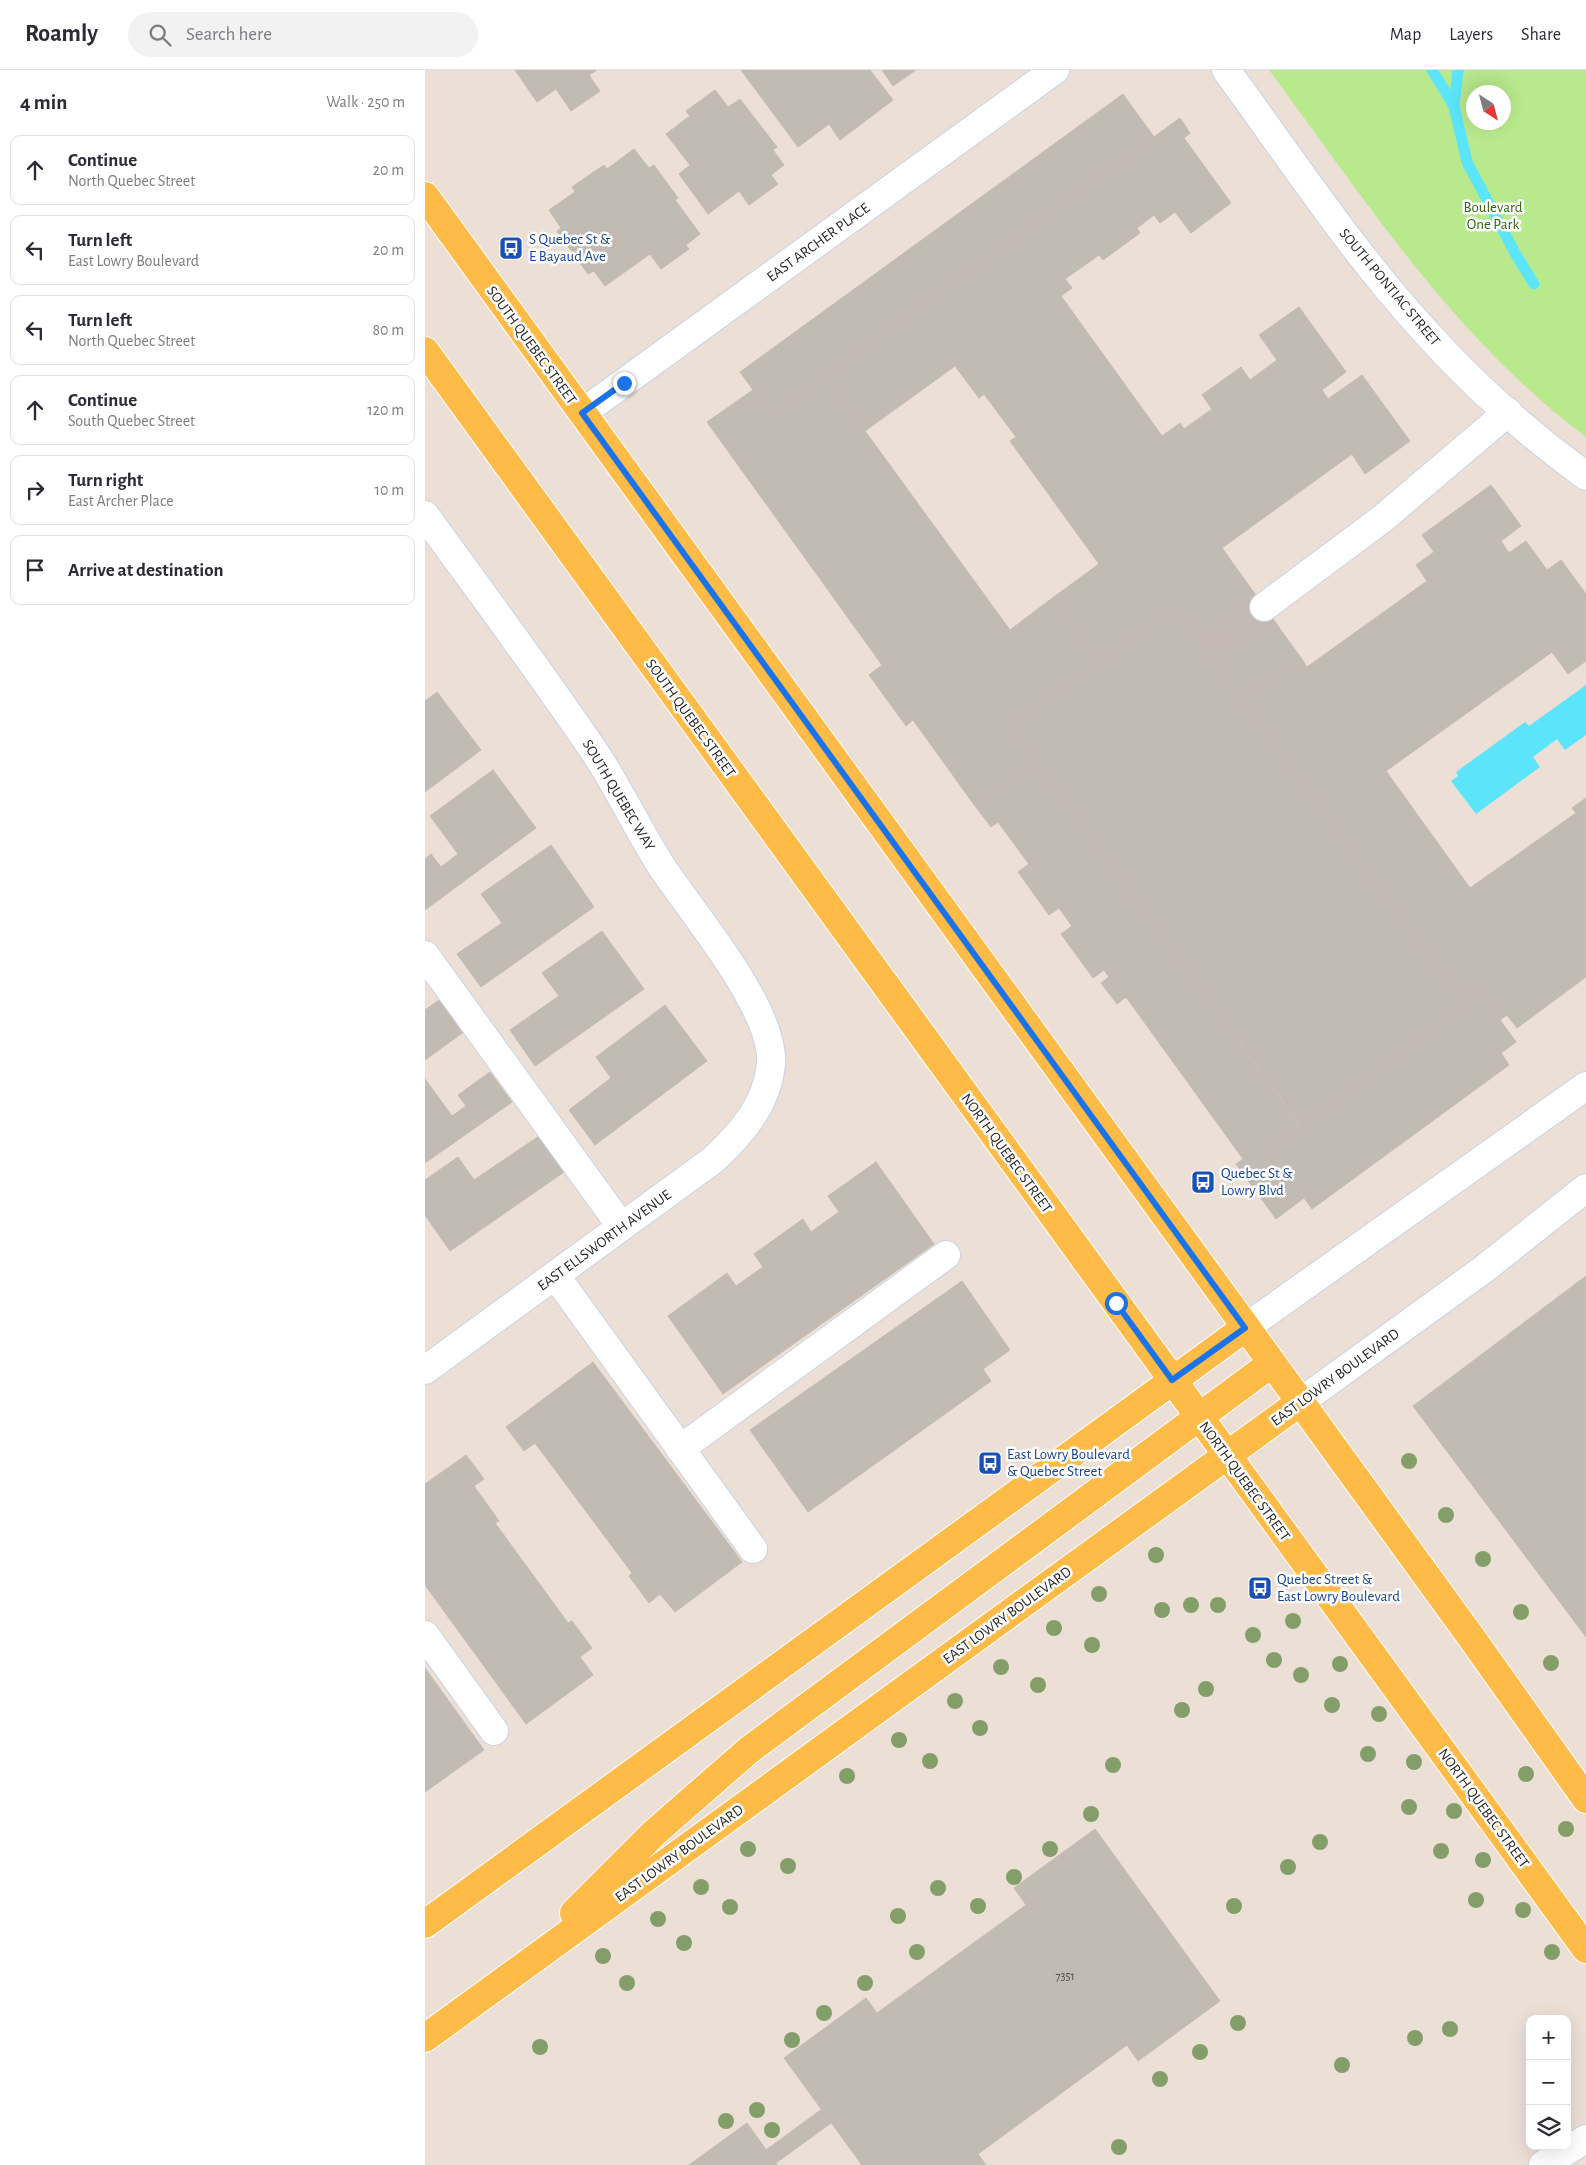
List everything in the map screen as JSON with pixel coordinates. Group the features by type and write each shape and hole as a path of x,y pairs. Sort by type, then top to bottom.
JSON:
{"main road":[{"name":"SOUTH QUEBEC STREET","path":"425,196 976,954 1245,1328"},
{"name":"SOUTH QUEBEC STREET","path":"425,351 905,1012"},
{"name":"NORTH QUEBEC STREET","path":"905,1012 1586,1949"},
{"path":"425,1924 1245,1328 1471,1637 1586,1799"},
{"path":"513,1974 654,1833 749,1750 1147,1458 1272,1363"},
{"name":"EAST LOWRY BOULEVARD","path":"425,2038 1299,1403"}],"street":[{"name":"EAST ARCHER PLACE","path":"582,413 1055,70"},
{"name":"SOUTH PONTIAC STREET","path":"1226,70 1353,244 1395,297 1436,344 1508,412 1586,476"},
{"path":"1264,607 1382,519 1508,412"},
{"name":"SOUTH QUEBEC WAY","path":"425,515 597,756 647,844 736,974 756,1007 767,1038 771,1063 764,1092"},
{"path":"425,955 621,1226"},
{"path":"1245,1328 1586,1086"},
{"name":"EAST ELLSWORTH AVENUE","path":"429,1360 555,1276 713,1160 734,1141 752,1119 764,1092"},
{"name":"EAST LOWRY BOULEVARD","path":"1299,1403 1484,1269 1586,1188"},
{"path":"680,1449 946,1256"},
{"path":"555,1276 753,1549"},
{"path":"425,1635 494,1731"},
{"path":"1543,2165 1586,2139"}],"green space":[{"name":"Boulevard One Park","path":"1269,70 1586,70 1586,437 1539,398 1495,357 1453,312 1377,217"}],"water":[{"path":"1586,685 1586,735 1565,750 1557,739 1533,757 1540,767 1476,814 1451,781 1458,776 1456,772 1525,722 1529,726"}],"building":[{"path":"515,70 597,70 589,75 600,91 571,111 556,89 537,102"},
{"path":"741,70 870,70 893,100 840,140 829,124 798,147"},
{"path":"882,70 916,70 893,86"},
{"path":"715,90 728,107 740,99 777,147 773,150 784,165 771,175 778,184 749,205 739,191 708,214 679,174 690,165 666,134 690,116 686,111"},
{"path":"1123,94 1154,137 772,416 740,372"},
{"path":"1180,118 1190,133 1184,138 1231,203 1191,233 1175,212 1160,223 1154,215 1137,228 1140,233 1103,260 1099,255 1065,279 1072,288 1061,296 1162,436 1180,423 1184,429 1212,409 1202,395 1241,367 1250,380 1277,360 1259,335 1299,307 1346,372 1322,390 1328,399 1362,375 1410,441 1365,474 1352,454 1222,548 1301,658 1242,700 1175,607 1098,663 1051,599 1099,564 1010,441 1016,437 984,394 979,398 955,366 865,431 825,376"},
{"path":"634,149 649,168 654,165 678,198 675,200 700,234 686,245 689,249 661,269 650,254 605,286 594,271 588,274 557,231 561,228 549,210 575,192 572,187 604,165 607,169"},
{"path":"825,376 1010,630 1051,599 1098,663 1010,726 1036,762 975,806 913,720 906,726 869,675 882,665 707,422 753,390 772,416"},
{"path":"1491,485 1521,526 1501,541 1509,553 1526,541 1547,570 1561,560 1586,594 1586,661 1568,674 1552,652 1386,771 1470,888 1576,813 1572,808 1586,798 1586,977 1517,1028 1507,1015 1500,1020 1474,984 1458,996 1242,700 1301,658 1307,667 1427,581 1416,565 1434,552 1422,535"},
{"path":"1175,607 1465,1006 1301,1126 1010,726"},
{"path":"437,692 481,750 425,792 425,701"},
{"path":"1036,762 1300,1126 1269,1149 1304,1198 1276,1219 1236,1164 1243,1159 1126,997 1117,1004 1101,983 1109,977 1104,970 1093,978 1061,934 1072,926 1059,908 1049,915 1018,872 1029,864 998,822 991,827 975,806"},
{"path":"493,770 536,828 425,910 425,859 431,854 441,867 458,854 430,816"},
{"path":"551,845 594,907 481,987 457,954 502,923 481,894"},
{"path":"602,931 644,989 535,1066 510,1030 559,996 542,973"},
{"path":"1474,984 1516,1042 1501,1053 1509,1065 1312,1209 1269,1149 1465,1006 1458,996"},
{"path":"442,998 465,1031 425,1060 425,1010"},
{"path":"665,1005 707,1061 595,1145 569,1110 611,1078 596,1057"},
{"path":"490,1072 512,1102 425,1163 425,1079 452,1116 466,1106 458,1095"},
{"path":"542,1134 567,1170 450,1251 425,1215 425,1180 458,1157 474,1180"},
{"path":"876,1162 934,1244 723,1394 668,1316 727,1273 736,1286 763,1267 754,1254 803,1219 811,1232 839,1212 828,1196"},
{"path":"1586,1276 1586,1637 1413,1406"},
{"path":"962,1281 1010,1350 983,1369 991,1381 808,1512 750,1430"},
{"path":"593,1362 742,1562 675,1612 660,1594 649,1603 629,1576 632,1573 535,1443 524,1451 506,1427"},
{"path":"466,1455 484,1479 474,1486 499,1521 495,1523 568,1623 572,1621 592,1648 580,1657 593,1675 526,1724 425,1585 425,1484"},
{"path":"425,1668 484,1750 425,1792"},
{"path":"1095,1829 1220,2001 1138,2061 1127,2045 978,2154 986,2165 862,2165 784,2058 866,1998 877,2013 1026,1905 1014,1888"},
{"path":"822,2109 831,2123 776,2163 766,2150"},
{"path":"747,2123 777,2165 689,2165"}],"waterway":[{"path":"1432,70 1454,106"},
{"path":"1458,70 1454,106 1467,162 1515,253 1534,284"}],"tunnel":[{"path":"1206,649 1264,607"}],"place":[{"name":"S Quebec St & E Bayaud Ave","path":"511,248"},
{"name":"Quebec St & Lowry Blvd","path":"1203,1182"},
{"name":"East Lowry Boulevard & Quebec Street","path":"990,1463"},
{"name":"Quebec Street & East Lowry Boulevard","path":"1260,1588"}],"route":[{"path":"624,383 582,413 976,954 1245,1328 1172,1380 1116,1303"}]}
